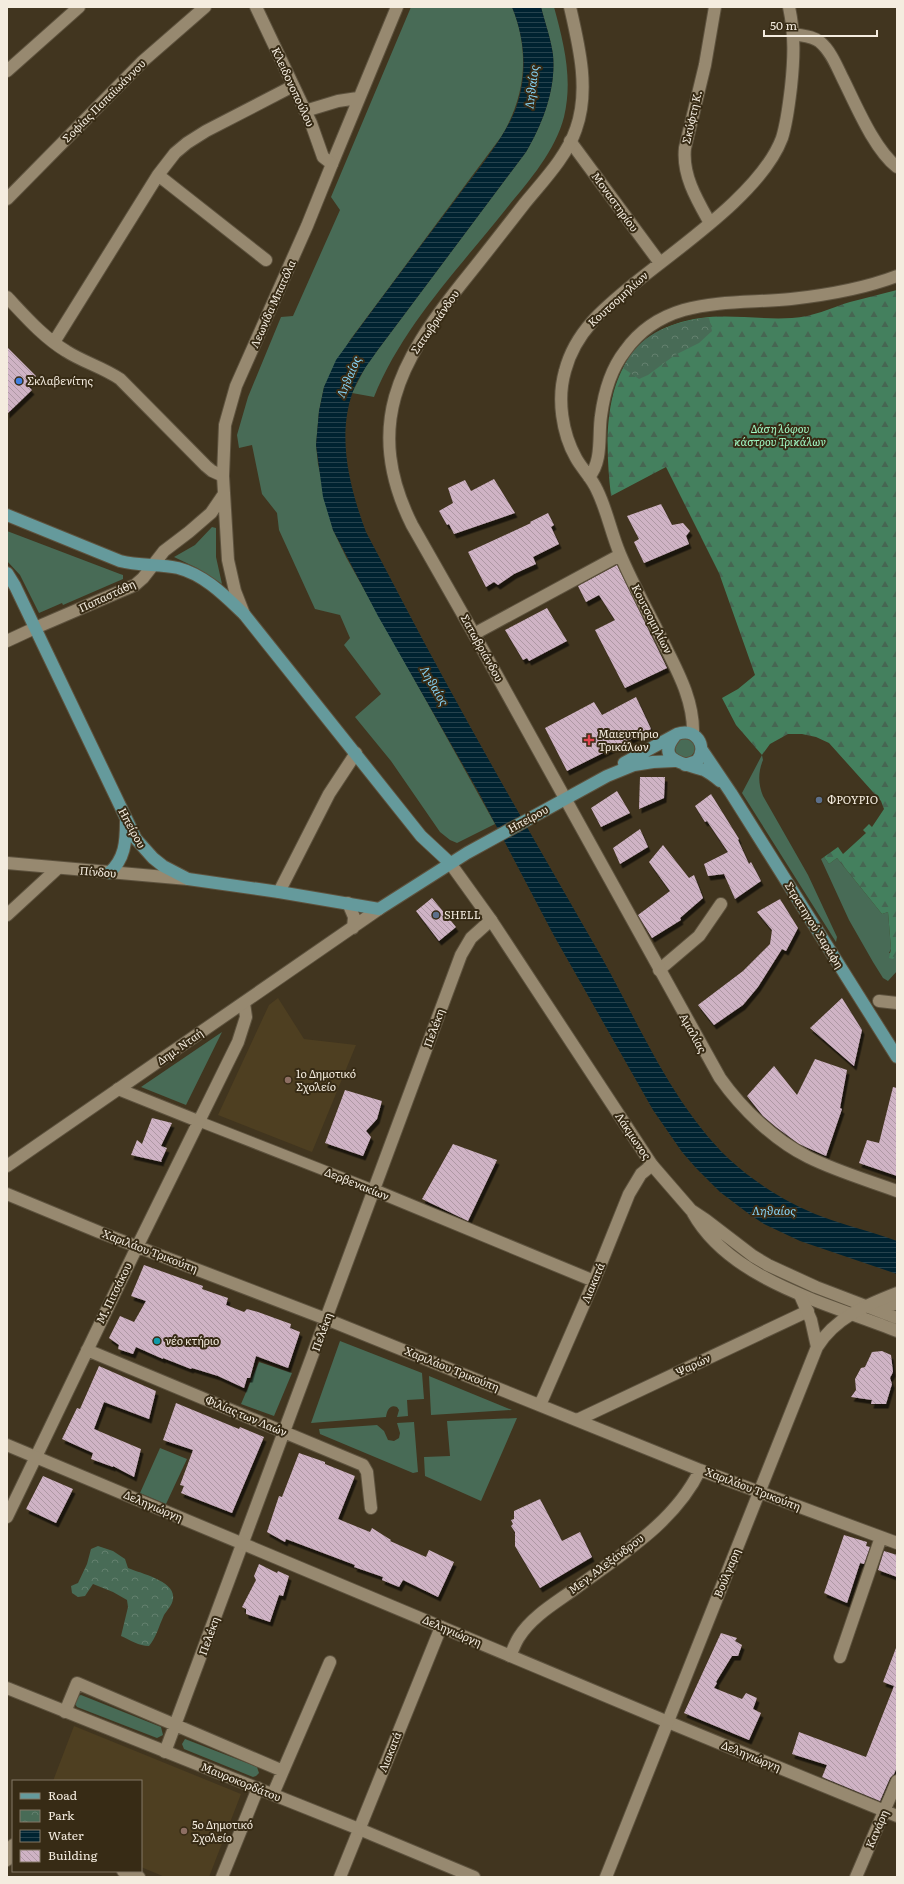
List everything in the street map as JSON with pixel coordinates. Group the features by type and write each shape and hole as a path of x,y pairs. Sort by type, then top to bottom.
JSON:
{"main road":[{"path":"7,515 120,560 152,566 179,568 193,574 220,591 244,614 421,836 450,863"},
{"name":"Ηπείρου","path":"7,573 15,586 136,839 146,852 163,866 188,880 280,892 379,908 467,853 607,776 634,765 653,762 680,763"},
{"path":"685,732 694,734 700,740 702,750 732,793 708,772 680,763 670,755 669,748 671,741 675,736 685,732"},
{"name":"Ηπείρου","path":"607,776 622,764 675,736"},
{"path":"680,763 697,761 702,750"},
{"name":"Στρατηγού Σαράφη","path":"732,793 897,1057"},
{"path":"108,873 116,866 123,853 126,838 126,818"}],"street":[{"path":"7,71 78,7"},
{"name":"Σοφίας Παπαϊωάννου","path":"7,199 143,61 205,7"},
{"name":"Κλειδονοπούλου","path":"256,7 305,111 324,157 332,164"},
{"name":"Λεωνίδα Μπατόλα","path":"244,614 234,587 228,560 224,494 223,441 231,401 307,226 358,98 397,7"},
{"name":"Σατωβριάνδου","path":"566,799 412,525 398,493 390,461 389,445 392,406 408,361 441,309 538,187 570,141 579,118 583,84 578,43 570,7"},
{"name":"Σκύφτη Κ.","path":"710,223 691,186 684,161 685,148 705,65 715,7"},
{"name":"Κουτσομηλίων","path":"694,734 691,707 684,686 620,555 601,498 589,477 576,459 565,431 561,397 566,367 575,344 591,322 614,300 727,208 750,185 768,161 781,140 790,94 794,63 794,34 789,7"},
{"path":"794,34 815,39 824,46 838,69 874,139 891,162 897,167"},
{"path":"54,342 158,175 175,153 187,143 206,131 293,86"},
{"path":"305,111 338,100 358,98"},
{"name":"Μοναστηρίου","path":"570,141 660,263"},
{"path":"158,175 266,260"},
{"path":"589,477 596,464 604,402 615,367 630,344 650,325 668,315 695,306 816,296 875,284 897,276"},
{"path":"7,297 54,342 66,351 104,368 120,380 206,466 212,471 224,476"},
{"name":"Παπαστάθη","path":"7,641 129,588 143,578 164,551 203,521 217,505 224,494"},
{"path":"474,634 620,555"},
{"path":"280,892 326,800 340,775 356,753"},
{"name":"Αμαλίας","path":"566,799 659,970 720,1078 735,1098 764,1126 806,1157 848,1174 897,1190"},
{"name":"Πίνδου","path":"7,863 188,880"},
{"name":"Λάκμωνος","path":"450,863 491,920 652,1165 691,1210 753,1256 768,1265 801,1281 897,1318"},
{"path":"7,915 58,868"},
{"path":"348,903 354,917 353,928"},
{"path":"659,970 699,936 721,904"},
{"name":"Δημ. Νταή","path":"7,1166 353,928 379,908"},
{"name":"Πελέκη","path":"165,1752 462,955 471,938 491,920"},
{"path":"879,1001 897,1003"},
{"name":"Μ. Πιτσάκου","path":"7,1517 198,1121 238,1042 246,1018 244,1003"},
{"name":"Δερβενακίων","path":"118,1089 374,1190 594,1281"},
{"name":"Λιακατά","path":"540,1405 594,1281 629,1194 641,1174 652,1165"},
{"name":"Χαριλάου Τρικούπη","path":"7,1194 137,1247 326,1319 700,1470 897,1543"},
{"path":"691,1210 698,1224 710,1236 741,1263 765,1278 800,1295 897,1331"},
{"name":"Βούλγαρη","path":"606,1877 817,1347 830,1329 839,1321 866,1306 897,1293"},
{"path":"800,1295 808,1311 816,1336 817,1347"},
{"path":"866,1306 897,1304"},
{"name":"Ψαρών","path":"577,1420 808,1311"},
{"name":"Φιλίας των Λαών","path":"87,1350 363,1465 367,1472 371,1508"},
{"name":"Δεληγιώργη","path":"7,1445 668,1722 897,1816"},
{"name":"Μεγ. Αλεξάνδρου","path":"510,1656 519,1637 531,1622 605,1567 654,1528 677,1507 689,1490 700,1470"},
{"path":"840,1657 881,1537"},
{"name":"Λιακατά","path":"340,1877 441,1627"},
{"path":"273,1794 330,1662"},
{"path":"65,1712 77,1684 176,1724 283,1771"},
{"name":"Μαυροκορδάτου","path":"7,1688 273,1794 474,1877"},
{"name":"Κανάρη","path":"856,1877 897,1781"},
{"path":"222,1877 258,1788"},
{"path":"7,1860 12,1848"},
{"path":"126,1872 139,1877"}],"shaded area":[{"name":"1ο Δημοτικό Σχολείο","path":"278,998 304,1039 356,1045 312,1152 218,1115 269,1005"},
{"name":"5ο Δημοτικό Σχολείο","path":"74,1726 241,1794 209,1877 165,1877 142,1867 142,1780 53,1780"}],"green space":[{"path":"411,7 512,7 518,24 523,57 523,73 520,89 516,106 501,137 350,340 324,387 319,411 316,445 318,464 333,530 346,557 495,824 457,843 450,840 440,832 391,761 355,717 381,694 344,645 350,638 340,615 315,609 279,530 277,513 262,494 252,445 239,448 237,435 248,397 281,317 293,316 340,210 331,197"},
{"path":"541,7 554,7 564,48 568,89 567,103 560,130 540,166 532,177 451,276 416,322 386,371 374,397 352,393 366,366 526,152 538,129 543,118 550,93 553,68 552,49"},
{"name":"Δάση λόφου κάστρου Τρικάλων","path":"897,290 897,953 893,959 889,958 891,949 888,912 882,914 837,858 829,864 824,857 838,847 843,854 866,833 863,830 869,824 872,827 884,809 881,801 829,743 816,737 802,734 788,734 770,744 762,755 736,725 722,698 738,689 755,675 719,573 666,467 611,496 608,467 608,438 610,409 617,383 628,360 645,340 669,326 701,318 712,317 800,317"},
{"path":"702,318 709,318 712,331 699,343 675,355 648,375 639,379 623,368 637,347 656,332 666,327"},
{"path":"212,527 216,528 216,557 222,584 197,568 174,557 195,545"},
{"path":"7,531 123,575 123,579 63,605 62,603 39,613 20,575 7,561"},
{"path":"685,738 692,741 695,748 692,755 685,758 678,755 675,748 678,741"},
{"path":"762,755 763,760 759,778 763,796 808,875 837,937 836,942 742,793"},
{"path":"824,857 829,864 837,858 882,914 888,912 891,949 889,953 896,953 897,971 888,981 883,978 849,920 821,859"},
{"path":"222,1032 186,1105 141,1087"},
{"path":"340,1341 422,1373 424,1399 407,1400 408,1416 397,1417 399,1410 397,1407 392,1406 388,1410 386,1417 311,1423"},
{"path":"259,1362 292,1373 274,1416 241,1404"},
{"path":"429,1376 512,1410 431,1415"},
{"path":"517,1418 481,1501 425,1476 424,1457 450,1456 447,1421"},
{"path":"414,1422 418,1472 413,1473 320,1434 319,1429 377,1425 384,1431 388,1440 394,1441 399,1438 400,1433 397,1423"},
{"path":"160,1448 187,1459 166,1504 140,1493"},
{"path":"98,1546 113,1551 125,1559 128,1568 157,1579 169,1587 173,1593 172,1604 164,1615 156,1636 149,1646 138,1644 121,1636 128,1607 127,1600 113,1592 93,1584 85,1596 78,1597 72,1593 71,1586 78,1583 87,1564 91,1549"},
{"path":"81,1695 161,1727 163,1735 157,1738 77,1707 75,1704 78,1696"},
{"path":"185,1739 257,1767 259,1773 253,1777 184,1749 182,1744"}],"water":[{"name":"Ληθαίος","path":"512,7 541,7 553,55 552,80 547,105 543,118 526,152 377,351 357,382 352,394 348,411 346,446 347,464 360,516 366,532 463,714 602,958 658,1063 690,1114 729,1159 750,1177 785,1200 823,1217 897,1241 897,1274 800,1241 764,1224 720,1192 682,1152 653,1110 553,934 479,793 378,616 333,530 323,497 316,445 319,411 324,387 336,360 489,155 511,119 520,95 523,70 520,32"}],"building":[{"name":"Σκλαβενίτης","path":"7,347 36,376 27,385 32,390 7,414"},
{"path":"494,479 515,513 454,534 449,524 447,525 439,511 453,503 448,488 465,480 471,491"},
{"path":"661,504 672,525 683,523 690,531 686,536 689,544 644,563 634,542 639,539 627,516"},
{"path":"548,513 554,525 551,527 559,544 533,557 536,564 514,574 498,585 494,582 486,587 468,552 531,523 530,522"},
{"path":"617,565 667,668 625,688 595,630 615,620 599,595 586,602 578,586"},
{"path":"547,608 567,641 529,661 527,658 523,660 505,630"},
{"path":"636,697 651,729 567,771 545,728 594,702 602,715"},
{"path":"640,777 665,777 664,798 639,809"},
{"path":"617,791 630,813 601,827 591,808"},
{"path":"711,794 739,839 738,840 749,864 751,862 761,881 735,899 724,874 708,876 704,864 728,852 707,821 705,822 695,806"},
{"path":"640,829 648,847 620,864 613,848"},
{"path":"663,845 689,878 694,875 703,898 680,918 681,920 652,938 638,915 670,891 649,862"},
{"path":"432,898 456,927 439,941 416,911"},
{"path":"780,899 798,928 786,951 782,949 758,987 743,1005 714,1025 698,1005 743,971 770,944 772,930 757,912"},
{"path":"842,998 862,1030 854,1066 810,1028"},
{"path":"815,1059 847,1070 840,1108 842,1109 826,1156 799,1144 776,1127 763,1116 747,1096 774,1066 797,1095"},
{"path":"893,1087 897,1088 897,1176 859,1163 867,1140 879,1143"},
{"path":"345,1090 382,1101 377,1119 366,1131 371,1137 363,1156 325,1143"},
{"path":"152,1118 172,1123 161,1146 167,1148 161,1161 162,1162 131,1155 137,1140 142,1144"},
{"path":"453,1144 497,1160 468,1221 422,1199"},
{"path":"144,1265 203,1286 202,1289 228,1298 226,1305 244,1312 247,1309 258,1312 291,1324 290,1328 300,1332 288,1368 256,1356 250,1378 247,1378 244,1388 218,1376 192,1368 191,1369 136,1347 133,1354 118,1349 119,1345 109,1338 120,1316 134,1322 146,1301 131,1296"},
{"path":"882,1351 891,1355 893,1372 890,1378 892,1384 886,1404 871,1404 872,1400 851,1397 856,1390 855,1379 861,1368 865,1367 872,1352"},
{"path":"99,1366 156,1391 149,1419 104,1402 94,1429 141,1449 134,1477 113,1466 91,1459 93,1453 62,1439 77,1408 80,1409"},
{"path":"176,1403 239,1429 240,1427 264,1437 232,1513 181,1493 184,1486 180,1485 193,1450 163,1440"},
{"path":"299,1453 325,1462 325,1464 355,1476 338,1519 370,1532 372,1528 391,1540 390,1541 426,1557 429,1550 454,1562 438,1597 403,1580 399,1587 382,1580 383,1577 354,1567 355,1565 286,1539 285,1542 267,1532 279,1496 282,1497"},
{"path":"43,1476 73,1489 56,1523 26,1509"},
{"path":"540,1499 562,1541 580,1532 592,1557 540,1588 515,1546 515,1532 511,1526 513,1524 511,1520 514,1519 514,1511"},
{"path":"844,1535 867,1542 866,1546 870,1547 864,1564 860,1563 847,1603 824,1593"},
{"path":"884,1551 897,1555 897,1577 878,1570"},
{"path":"259,1564 277,1573 278,1571 289,1576 283,1596 279,1595 270,1622 246,1614 246,1609 242,1607 256,1580 254,1576"},
{"path":"721,1633 737,1638 735,1641 742,1645 738,1656 732,1656 714,1688 742,1699 746,1693 757,1698 753,1709 761,1713 749,1740 684,1713"},
{"path":"896,1648 897,1767 894,1774 890,1778 880,1801 822,1777 827,1765 792,1754 799,1732 866,1757 894,1686 883,1682"}],"place":[{"name":"Σκλαβενίτης","path":"19,381"},
{"name":"Μαιευτήριο Τρικάλων","path":"589,740"},
{"name":"ΦΡΟΥΡΙΟ","path":"819,800"},
{"name":"SHELL","path":"436,915"},
{"name":"1ο Δημοτικό Σχολείο","path":"288,1080"},
{"name":"νέο κτήριο","path":"157,1341"},
{"name":"5ο Δημοτικό Σχολείο","path":"184,1831"}]}
